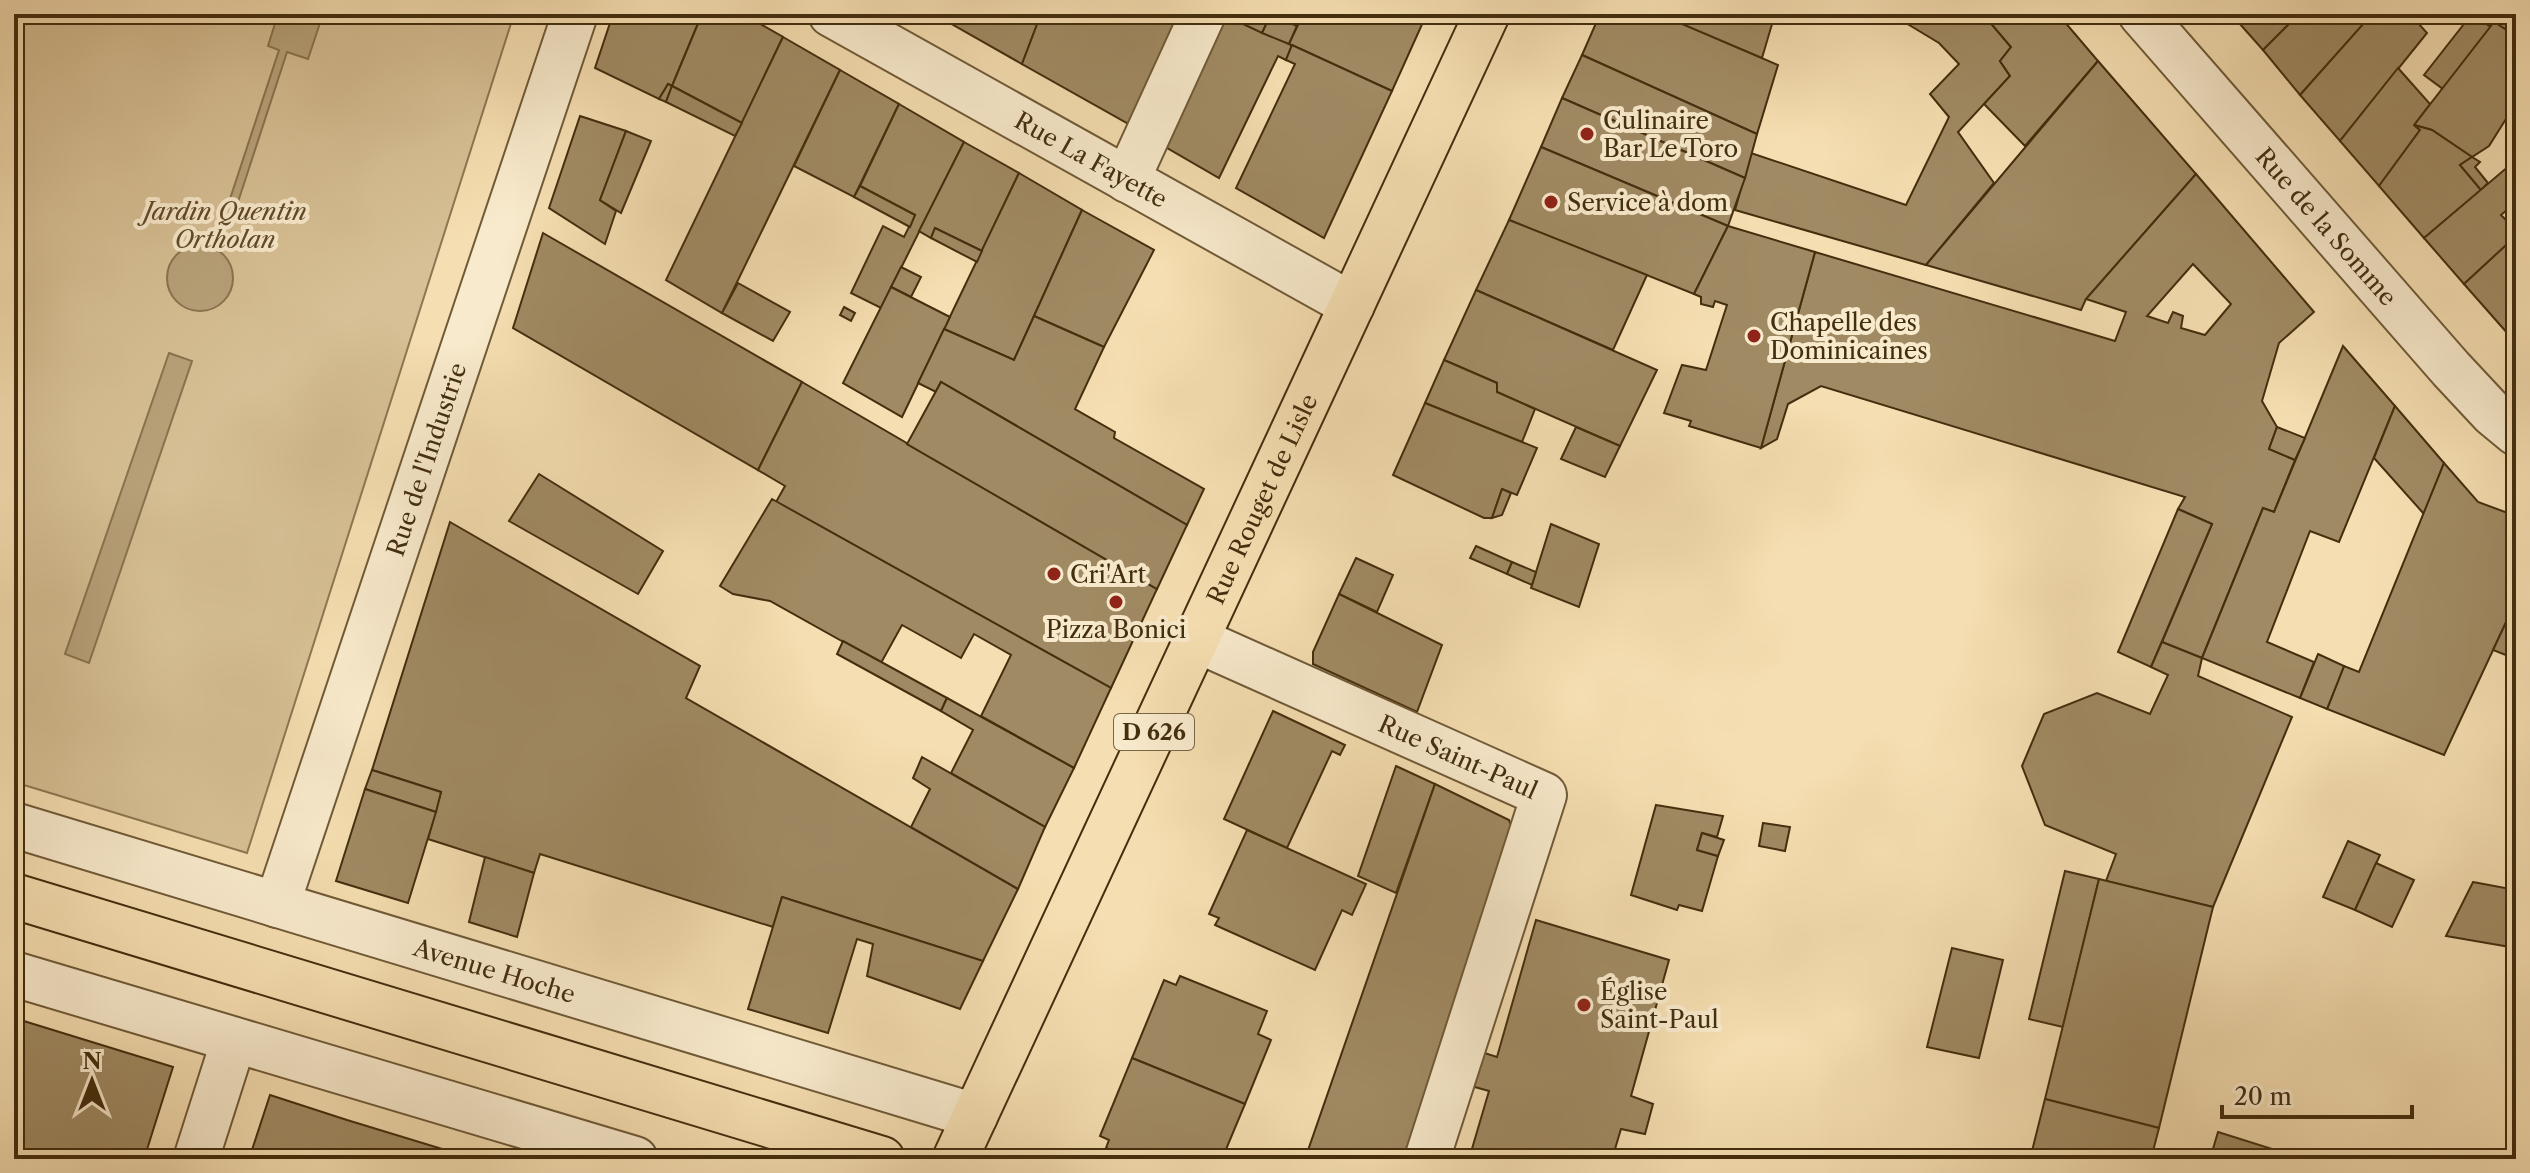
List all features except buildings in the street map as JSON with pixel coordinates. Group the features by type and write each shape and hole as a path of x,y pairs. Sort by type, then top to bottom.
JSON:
{"main road":[{"name":"Rue Rouget de Lisle","path":"955,1159 1487,14"},
{"path":"14,896 882,1159"}],"street":[{"name":"Rue de l'Industrie","path":"277,905 575,14"},
{"name":"Rue La Fayette","path":"831,14 1352,305"},
{"path":"1127,180 1203,14"},
{"name":"Rue de la Somme","path":"2141,14 2451,369 2493,414 2516,433"},
{"name":"Rue Saint-Paul","path":"1197,640 1544,795 1427,1159"},
{"name":"Avenue Hoche","path":"14,825 975,1116"},
{"path":"14,974 635,1159"},
{"path":"196,1159 234,1040"}],"green space":[{"name":"Jardin Quentin Ortholan","path":"14,14 514,14 247,853 14,782"}],"shaded area":[{"path":"278,14 323,14 308,59 287,52 238,202 230,199 279,50 268,46"},
{"path":"193,245 207,245 219,250 228,259 233,278 231,291 224,302 207,311 193,311 181,306 172,297 167,285 167,271 172,259 181,250"},
{"path":"169,353 192,361 89,663 65,654"}],"place":[{"name":"Culinaire Bar Le Toro","path":"1587,134"},
{"name":"Service à dom","path":"1551,202"},
{"name":"Chapelle des Dominicaines","path":"1754,336"},
{"name":"Cri'Art","path":"1054,574"},
{"name":"Pizza Bonici","path":"1116,602"},
{"name":"Église Saint-Paul","path":"1584,1005"}]}
